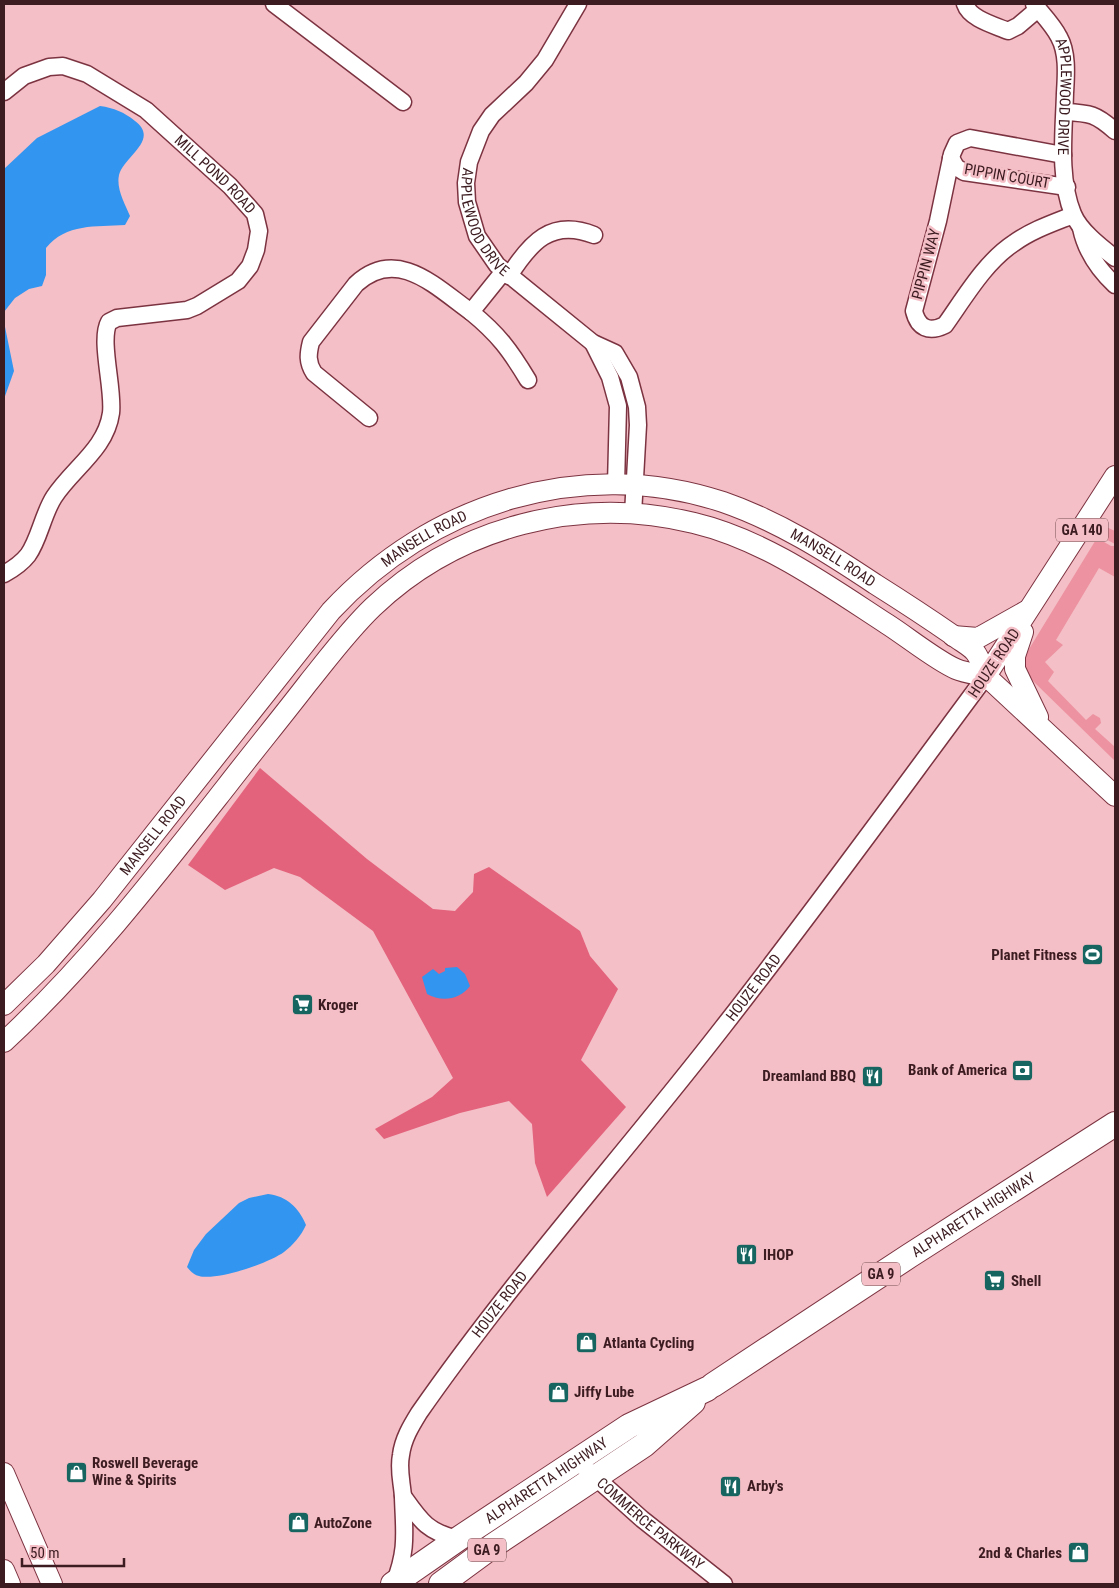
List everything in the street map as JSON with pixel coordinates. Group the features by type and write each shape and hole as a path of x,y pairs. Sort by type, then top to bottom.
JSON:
{"highway":[{"name":"ALPHARETTA HIGHWAY","path":"441,1584 494,1545 644,1445 710,1387 1115,1124"},
{"name":"ALPHARETTA HIGHWAY","path":"394,1584 576,1460 649,1415 710,1387"}],"main road":[{"name":"HOUZE ROAD","path":"986,676 1115,476"},
{"name":"MANSELL ROAD","path":"4,1005 46,964 102,900 331,611 366,575 428,533 473,511 519,496 579,486 626,485 664,488 720,502 772,522 860,574 975,652 986,676 1042,725 1115,796"},
{"name":"MANSELL ROAD","path":"4,1042 41,1008 84,962 352,628 390,591 440,557 478,538 524,523 572,514 633,514 670,517 697,524 764,549 842,594 955,669 986,676"},
{"path":"428,533 440,557"},
{"path":"953,636 978,638 1030,609"},
{"path":"1030,609 1015,656 1015,669 1042,725"},
{"path":"4,1473 52,1584"},
{"path":"4,1570 10,1584"}],"street":[{"path":"275,4 403,102"},
{"name":"APPLEWOOD DRIVE","path":"578,4 545,60 526,83 492,115 481,131 469,162 466,183 470,218 485,250 506,274 593,343 615,354 629,376 637,407 638,425 626,485 633,514"},
{"path":"965,4 966,9 975,16 1008,31 1018,26 1036,6"},
{"name":"APPLEWOOD DRIVE","path":"1036,6 1060,37 1062,47 1066,72 1064,155 1067,187 1084,242 1093,260 1115,285"},
{"name":"MILL POND ROAD","path":"4,92 24,76 49,67 62,66 87,74 146,110 230,186 255,214 259,231 256,250 250,266 238,281 197,306 187,310 117,318 109,322 105,334 112,401 106,429 94,450 55,495 43,517 30,553 22,562 4,574"},
{"path":"1065,112 1089,113 1099,116 1115,131"},
{"name":"PIPPIN WAY","path":"1064,155 970,138 957,143 951,158 938,221 914,311 916,321 924,328 934,330 945,325 987,268 1013,243 1044,226 1077,221"},
{"name":"PIPPIN COURT","path":"951,158 956,167 964,172 1067,187"},
{"path":"1077,221 1115,258"},
{"path":"471,312 527,248 544,235 571,230 594,236"},
{"path":"369,418 314,373 309,364 308,353 311,342 356,284 365,276 382,270 395,268 412,271 471,312 496,333 514,356 528,380"},
{"name":"HOUZE ROAD","path":"394,1584 405,1550 403,1496 399,1467 401,1453 411,1427 434,1392 574,1210 723,1027 858,850 986,676"},
{"name":"COMMERCE PARKWAY","path":"576,1460 642,1519 724,1584"},
{"name":"HOUZE ROAD","path":"403,1496 422,1523 430,1530 458,1539"}],"shaded area":[{"path":"1104,526 1115,531 1115,544 1098,535"},
{"path":"1097,538 1111,546 1115,546 1115,577 1099,568 1056,640 1063,645 1045,662 1054,672 1048,681 1086,720 1093,714 1100,718 1101,723 1095,729 1115,747 1115,761 1035,683 1025,666 1026,654"},
{"path":"260,768 367,859 433,909 455,911 473,892 474,874 489,867 580,931 590,956 618,989 581,1060 626,1107 547,1197 535,1163 532,1124 509,1101 460,1113 384,1139 375,1129 432,1097 453,1078 373,931 300,877 274,868 225,890 188,865"}],"water":[{"path":"100,106 114,109 127,115 142,128 144,135 138,148 122,168 119,175 120,191 130,216 125,225 72,230 54,240 46,248 46,275 42,286 29,289 15,298 4,312 4,169 37,138"},
{"path":"4,322 14,371 4,399"},
{"path":"457,967 465,974 470,986 466,991 456,997 444,999 427,994 422,977 433,969 439,974 445,971 445,968"},
{"path":"268,1194 287,1200 300,1213 306,1225 291,1246 267,1261 230,1274 207,1277 194,1274 187,1267 194,1250 206,1234 239,1203 249,1198"}],"place":[{"name":"Planet Fitness","path":"1093,955"},
{"name":"Kroger","path":"302,1005"},
{"name":"Bank of America","path":"1023,1070"},
{"name":"Dreamland BBQ","path":"872,1076"},
{"name":"IHOP","path":"747,1255"},
{"name":"Shell","path":"995,1281"},
{"name":"Atlanta Cycling","path":"587,1343"},
{"name":"Jiffy Lube","path":"558,1392"},
{"name":"Roswell Beverage Wine & Spirits","path":"76,1472"},
{"name":"Arby's","path":"731,1486"},
{"name":"AutoZone","path":"298,1523"},
{"name":"2nd & Charles","path":"1078,1553"}]}
